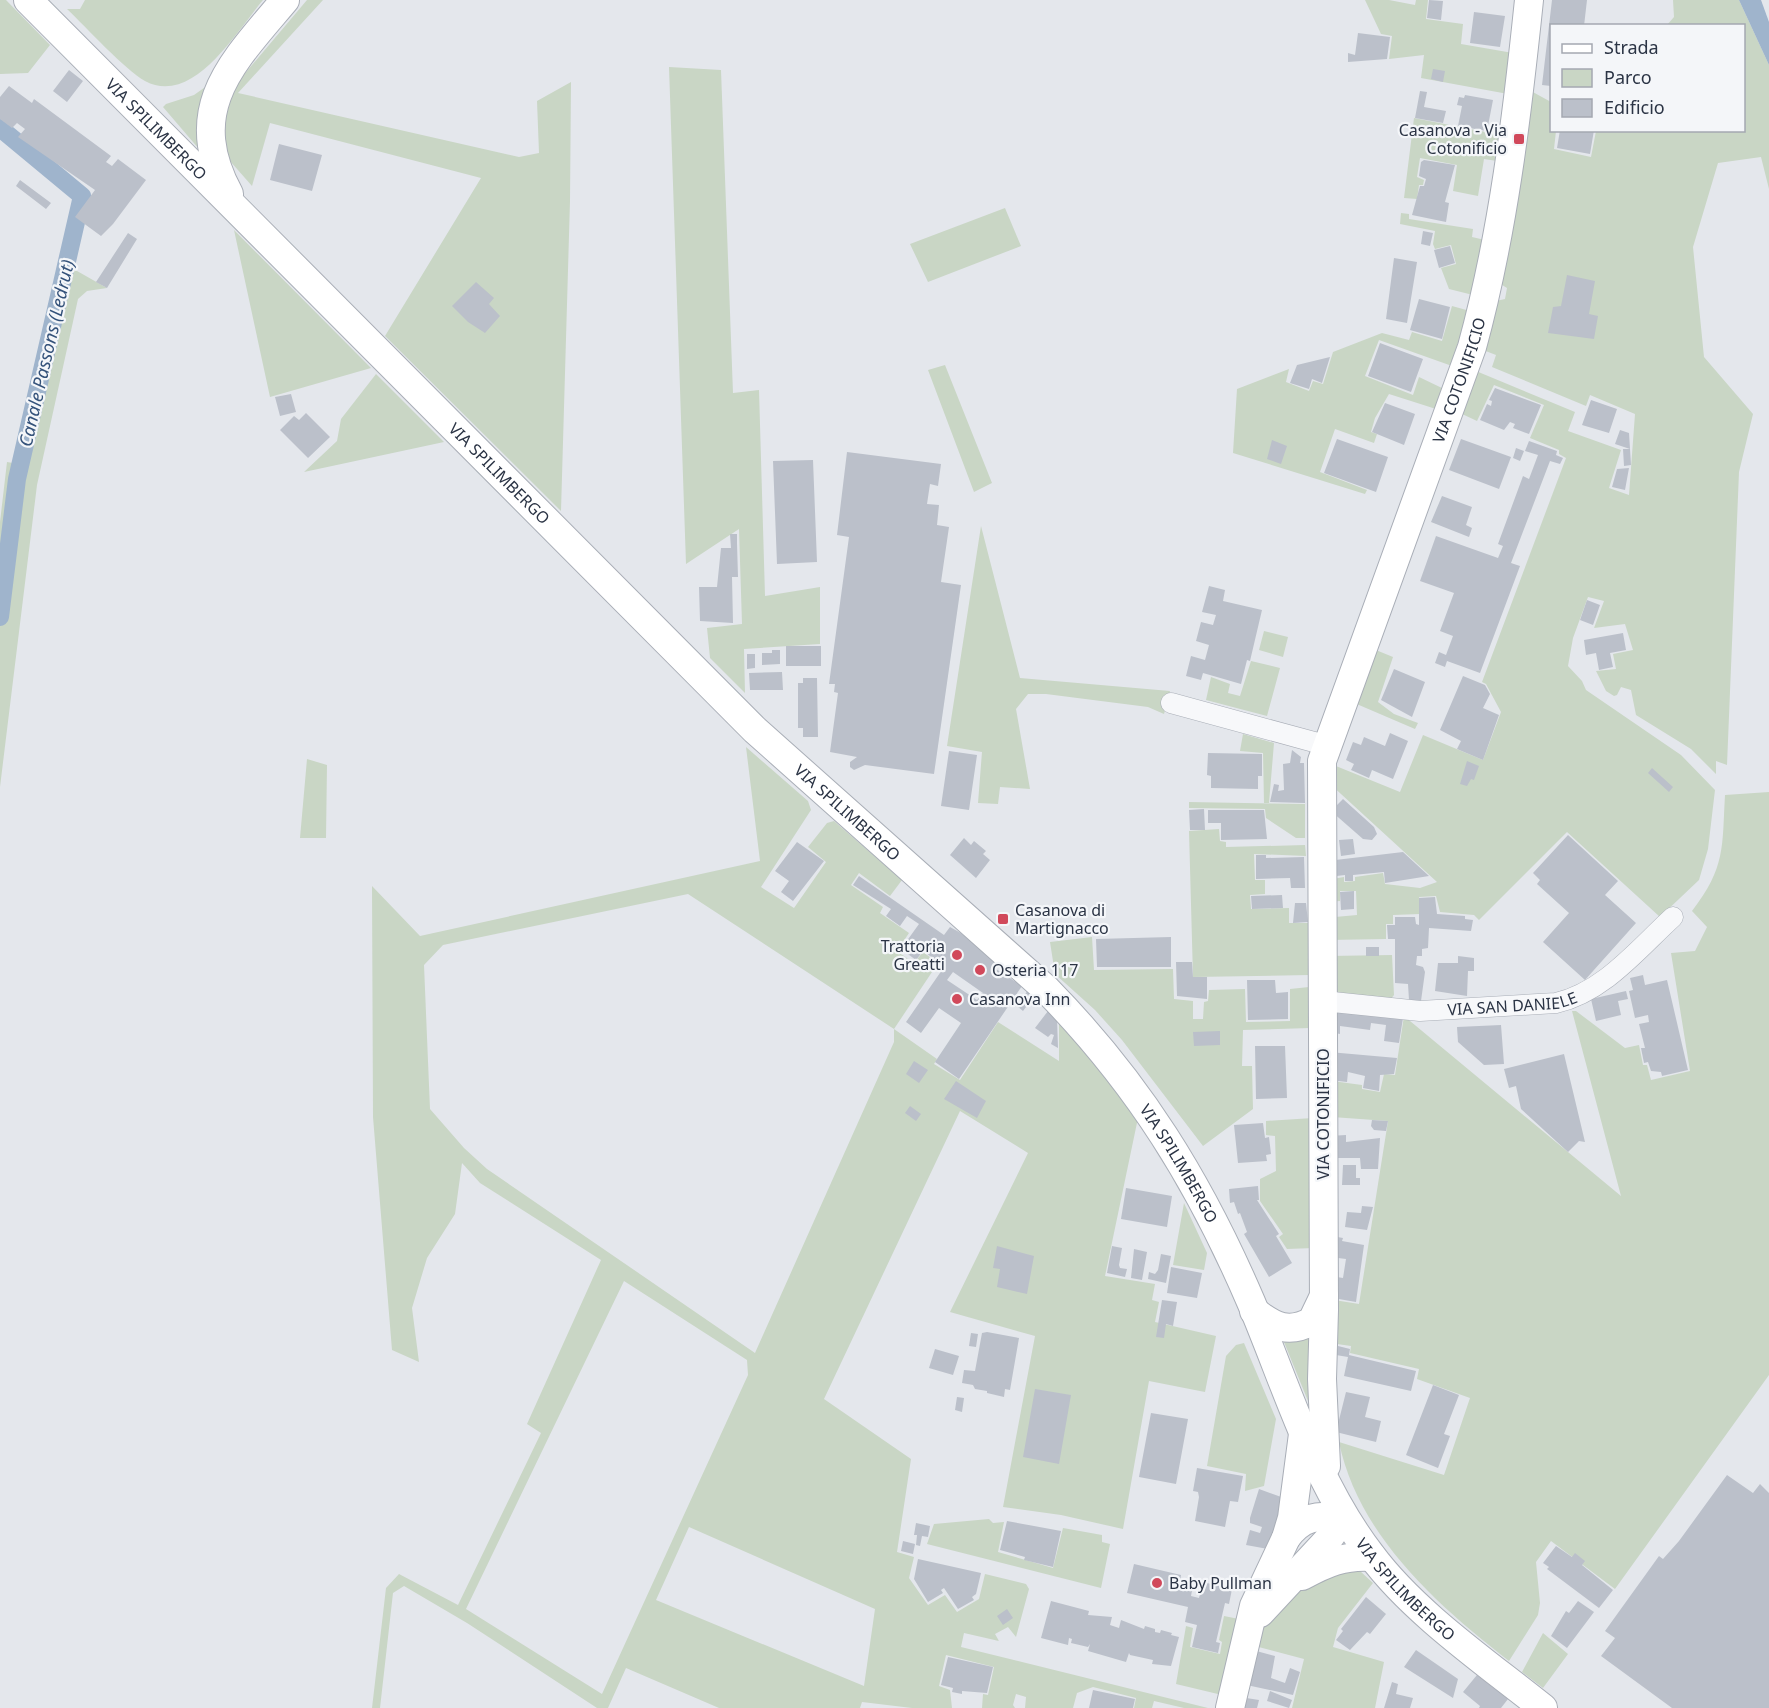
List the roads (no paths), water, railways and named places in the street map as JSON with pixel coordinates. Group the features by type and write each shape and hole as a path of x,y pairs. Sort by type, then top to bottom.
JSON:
{"street":[{"name":"VIA SPILIMBERGO","path":"28,0 755,730 1047,990 1090,1035 1131,1085 1180,1161 1227,1249 1303,1429 1344,1516 1372,1557 1427,1614 1543,1708"},
{"path":"240,214 219,175 209,128 211,115 220,87 248,42 285,0"},
{"name":"VIA COTONIFICIO","path":"1327,1483 1322,1379 1324,1296 1321,781 1325,745 1468,358 1491,279 1521,85 1529,0"},
{"path":"1171,703 1325,745"},
{"name":"VIA SAN DANIELE","path":"1323,1001 1420,1011 1556,1004 1577,999 1591,991 1673,917"},
{"path":"1254,1311 1275,1326 1291,1330 1312,1321 1324,1296"},
{"path":"1230,1708 1254,1606 1286,1538 1296,1502 1303,1429"},
{"path":"1286,1538 1296,1524 1310,1518 1344,1516"},
{"path":"1245,1641 1263,1608 1327,1541 1344,1516"},
{"path":"1286,1584 1334,1559 1353,1556 1372,1557"}],"water":[{"path":"1739,0 1761,0 1769,22 1769,65"}],"waterway":[{"name":"Canale Passons (Ledrut)","path":"0,128 82,196 17,479 0,617"}],"place":[{"name":"Casanova - Via Cotonificio","path":"1519,139"},
{"name":"Casanova di Martignacco","path":"1003,919"},
{"name":"Trattoria Greatti","path":"957,955"},
{"name":"Osteria 117","path":"980,970"},
{"name":"Casanova Inn","path":"957,999"},
{"name":"Baby Pullman","path":"1157,1583"}]}
